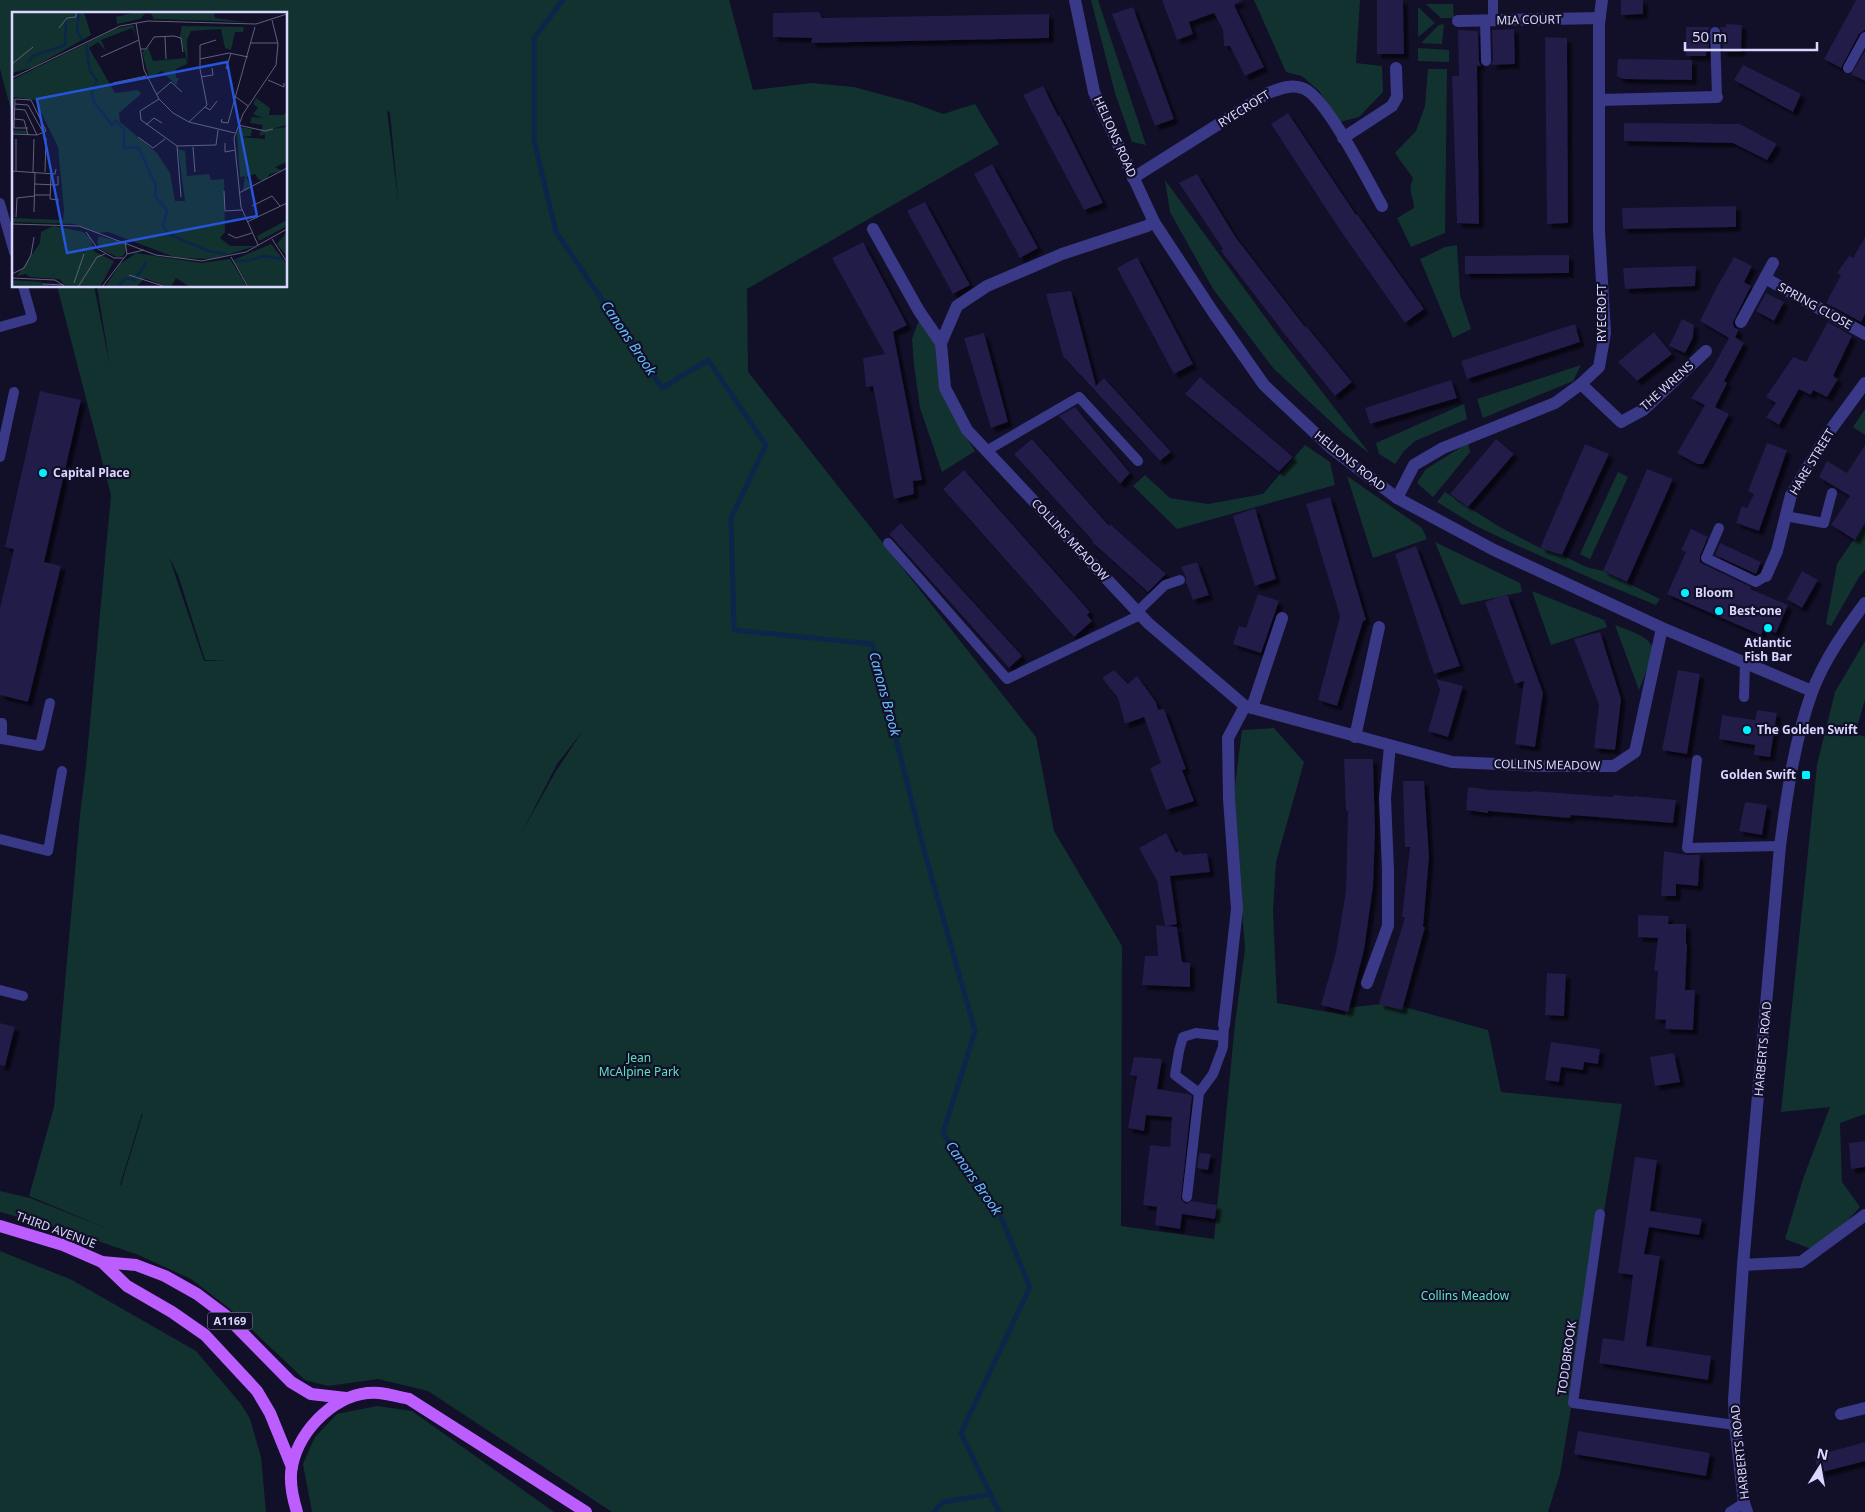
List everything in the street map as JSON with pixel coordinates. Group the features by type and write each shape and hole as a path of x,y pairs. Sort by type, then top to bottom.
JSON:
{"main road":[{"name":"THIRD AVENUE","path":"0,1226 62,1245 102,1262 136,1265 165,1276 189,1290 225,1316 291,1382 311,1394 346,1398"},
{"name":"THIRD AVENUE","path":"102,1262 127,1286 172,1312 205,1335 233,1364 257,1390 270,1413 292,1467"},
{"path":"296,1512 292,1467 302,1440 318,1418 346,1398 378,1393 409,1399 581,1510"}],"street":[{"name":"HELIONS ROAD","path":"1075,0 1094,92 1154,222 1264,384 1330,448 1397,498 1494,550 1662,628 1812,691"},
{"name":"RYECROFT","path":"1397,498 1414,465 1443,448 1554,403 1582,384 1599,367 1604,333 1600,231 1599,100 1602,0"},
{"name":"MIA COURT","path":"1458,22 1600,18"},
{"path":"1343,138 1392,106 1396,98 1396,68"},
{"name":"RYECROFT","path":"1133,178 1268,93 1287,86 1304,88 1322,104 1382,206"},
{"path":"1599,100 1717,97"},
{"name":"COLLINS MEADOW","path":"1154,222 1062,254 987,286 957,306 941,343 945,388 967,430 1139,613 1249,707 1452,762 1542,766 1614,766 1635,752 1662,628"},
{"name":"COLLINS MEADOW","path":"873,229 919,311 941,343"},
{"name":"SPRING CLOSE","path":"1741,322 1773,263"},
{"name":"SPRING CLOSE","path":"1765,278 1865,334"},
{"name":"THE WRENS","path":"1582,384 1621,422 1643,410 1706,351"},
{"name":"HARE STREET","path":"1766,576 1777,551 1791,495 1829,432 1865,383"},
{"name":"HARBERTS ROAD","path":"1746,1508 1735,1425 1734,1400 1743,1265 1780,846 1799,735 1812,691 1824,666 1861,616 1865,603"},
{"path":"1223,1030 1237,909 1229,799 1228,738 1249,707 1282,618"},
{"path":"1355,736 1379,627"},
{"path":"1366,983 1388,926 1388,870 1384,798 1390,746"},
{"path":"1743,1265 1801,1262 1865,1215"},
{"path":"1841,1414 1865,1408"}],"lane":[{"path":"1486,61 1489,21 1493,0"},
{"path":"1715,32 1717,97"},
{"path":"1848,68 1865,37"},
{"path":"0,203 12,245"},
{"path":"0,327 32,318 24,288"},
{"path":"0,458 14,392"},
{"path":"986,451 1079,397 1138,461"},
{"path":"1786,516 1824,523 1832,493"},
{"path":"1719,528 1706,558 1756,582 1766,576"},
{"path":"888,543 1007,679 1139,613 1165,585 1180,580"},
{"path":"1744,697 1745,663"},
{"path":"0,722 2,723 2,739 40,746 50,703"},
{"path":"1697,760 1687,848 1780,846"},
{"path":"0,839 48,851 62,771"},
{"path":"0,990 23,996"},
{"path":"1187,1197 1199,1093 1214,1074 1223,1047 1223,1030 1196,1033 1183,1037 1176,1075 1199,1093"},
{"name":"TODDBROOK","path":"1600,1214 1573,1403 1735,1425"},
{"path":"1730,1512 1746,1508"}],"green space":[{"path":"0,0 729,0 753,90 811,83 854,87 913,103 943,114 975,104 999,144 747,289 748,372 1036,737 1054,831 1122,946 1121,1226 1214,1239 1235,1023 1245,949 1233,801 1242,730 1274,728 1304,762 1276,862 1273,911 1277,1003 1345,1015 1346,1008 1390,1003 1488,1030 1501,1092 1622,1104 1560,1474 1548,1512 612,1512 428,1391 378,1379 328,1386 305,1380 230,1309 191,1279 136,1254 71,1232 0,1212 0,1191 30,1198 111,1230 29,1196 54,1107 111,495 58,288 94,288 110,366 97,288 288,288 288,12 12,12 12,114 0,69","holes":["387,110 390,113 399,205","169,557 178,575 205,660 228,661 204,661","582,732 556,771 522,832 557,764","142,1113 121,1185 120,1185"]},
{"path":"1091,0 1098,0 1146,145 1132,142 1115,93"},
{"path":"1254,0 1360,0 1356,63 1382,66 1383,92 1359,117 1340,122 1319,91 1302,76 1286,72"},
{"path":"1426,4 1453,4 1454,18 1441,18"},
{"path":"1418,7 1435,23 1418,37"},
{"path":"1444,24 1442,44 1421,43 1439,25"},
{"path":"1418,48 1449,50 1449,62 1418,61"},
{"path":"1428,69 1447,69 1445,233 1411,247 1397,218 1414,208 1411,191 1413,178 1395,153 1416,131 1425,106"},
{"path":"1165,180 1276,332 1370,454 1342,432 1274,369 1213,289 1170,212"},
{"path":"1457,245 1460,295 1471,329 1453,338 1420,259 1445,247"},
{"path":"919,320 938,346 963,432 975,451 942,472 920,408 912,339"},
{"path":"1581,365 1573,381 1483,418 1477,399"},
{"path":"1464,404 1467,419 1415,441 1404,451 1395,464 1379,454 1376,443"},
{"path":"1865,409 1865,435 1853,427"},
{"path":"1468,443 1470,452 1433,497 1417,483 1426,469"},
{"path":"1305,445 1330,462 1335,485 1177,529 1133,486 1145,475 1170,498 1208,504 1263,494"},
{"path":"1618,472 1628,477 1590,559 1580,554"},
{"path":"1347,476 1422,528 1427,539 1373,558"},
{"path":"1445,492 1498,526 1540,548 1562,555 1586,567 1603,571 1660,599 1656,605 1595,580 1476,526 1437,502"},
{"path":"1865,523 1865,570 1831,626 1826,624 1837,564"},
{"path":"1435,542 1520,583 1522,592 1461,605"},
{"path":"1532,591 1604,620 1607,627 1551,645"},
{"path":"1615,625 1644,637 1654,651 1639,690"},
{"path":"1865,641 1865,700 1855,733 1865,737 1865,1114 1840,1123 1842,1182 1860,1207 1819,1252 1785,1239 1803,1179 1830,1107 1781,1112 1817,765 1835,692"},
{"path":"0,1251 72,1280 196,1351 241,1404 250,1419 261,1457 266,1512 0,1512"},
{"path":"377,1406 412,1411 554,1512 312,1512 303,1464 315,1437 337,1414"}],"building":[{"path":"1162,0 1243,0 1234,5 1264,67 1245,76 1230,46 1224,46 1223,30 1214,13 1189,22 1193,34 1177,40"},
{"path":"1377,0 1403,0 1404,54 1377,54"},
{"path":"1621,0 1643,0 1643,14 1621,15"},
{"path":"1856,0 1865,0 1865,30 1859,34 1841,68 1824,59"},
{"path":"1133,7 1174,119 1155,126 1112,14"},
{"path":"819,12 822,18 1049,14 1049,38 811,43 812,38 773,37 773,13"},
{"path":"1726,24 1742,25 1741,52 1723,52 1720,27 1726,27"},
{"path":"1686,27 1710,27 1708,32 1709,52 1706,52 1706,56 1686,56"},
{"path":"1514,29 1515,64 1491,65 1493,61 1492,30"},
{"path":"1458,30 1478,31 1479,61 1481,66 1477,66 1479,224 1457,223 1452,76 1459,76"},
{"path":"1545,37 1567,38 1568,223 1547,224"},
{"path":"1865,51 1865,81 1851,74"},
{"path":"1618,59 1692,60 1692,80 1623,79 1617,76"},
{"path":"1743,65 1801,94 1793,112 1734,80"},
{"path":"1043,86 1103,203 1084,210 1023,95"},
{"path":"1288,113 1356,215 1424,309 1405,323 1338,227 1271,124"},
{"path":"1624,123 1740,124 1777,144 1767,160 1733,143 1624,141"},
{"path":"992,164 1038,248 1020,258 974,174"},
{"path":"1197,174 1236,238 1305,327 1352,382 1335,396 1221,251 1223,249 1179,183"},
{"path":"925,202 970,285 953,294 907,211"},
{"path":"1736,206 1736,227 1623,229 1622,208"},
{"path":"1865,237 1865,314 1861,322 1826,303 1841,275 1837,273 1849,256 1853,258"},
{"path":"863,242 907,325 893,332 922,480 913,481 914,494 894,499 873,386 866,387 863,358 885,354 832,258"},
{"path":"1569,255 1569,273 1465,274 1465,256"},
{"path":"1137,257 1193,364 1174,374 1117,268"},
{"path":"1734,257 1752,266 1744,282 1751,286 1733,322 1734,327 1739,330 1735,337 1744,343 1724,381 1727,383 1715,407 1729,414 1703,464 1697,464 1677,453 1705,405 1691,398 1712,369 1729,338 1700,321"},
{"path":"1696,266 1695,286 1625,289 1623,268"},
{"path":"1071,291 1096,386 1104,378 1171,452 1160,461 1063,356 1046,294"},
{"path":"1766,293 1784,302 1774,321 1756,311"},
{"path":"1682,319 1694,325 1693,337 1685,353 1669,346"},
{"path":"1828,322 1852,336 1833,376 1838,379 1827,397 1813,390 1811,395 1799,389 1779,425 1766,417 1776,403 1766,397 1793,357 1806,362"},
{"path":"1575,324 1580,342 1467,379 1461,361"},
{"path":"1654,332 1672,354 1637,381 1618,362"},
{"path":"984,333 1008,422 991,428 964,338"},
{"path":"1200,377 1293,457 1279,472 1185,394"},
{"path":"1451,380 1457,398 1370,424 1365,408"},
{"path":"40,391 81,400 44,562 61,566 28,702 0,695 0,608 14,549 5,547"},
{"path":"1075,407 1130,473 1120,484 1059,416"},
{"path":"1032,439 1109,526 1110,524 1166,574 1148,592 1092,542 1014,454"},
{"path":"1496,439 1514,454 1468,507 1450,494"},
{"path":"1767,443 1787,450 1759,531 1736,523 1742,506 1747,508 1754,494 1748,491"},
{"path":"1585,444 1609,454 1562,555 1540,548"},
{"path":"1865,445 1865,523 1855,540 1831,525 1850,496 1819,477 1827,461 1847,473"},
{"path":"1647,469 1673,479 1627,582 1603,571"},
{"path":"964,470 1090,612 1087,615 1092,621 1074,637 943,489"},
{"path":"1330,497 1366,620 1363,621 1337,706 1318,700 1340,616 1306,504"},
{"path":"1255,508 1276,579 1255,586 1233,516"},
{"path":"901,523 1022,656 1009,668 889,534"},
{"path":"1691,529 1708,537 1700,556 1700,562 1751,587 1750,589 1788,605 1776,633 1764,627 1761,635 1667,594 1686,552 1681,550"},
{"path":"1720,543 1761,562 1756,574 1715,555"},
{"path":"1416,546 1460,666 1434,674 1395,554"},
{"path":"1197,562 1209,595 1193,600 1181,567"},
{"path":"1802,571 1818,580 1802,608 1787,599"},
{"path":"1258,594 1279,601 1261,653 1233,644 1239,626 1246,628"},
{"path":"1507,594 1543,693 1535,747 1515,744 1524,681 1515,684 1485,602"},
{"path":"1600,632 1621,699 1615,750 1594,748 1599,705 1574,639"},
{"path":"1114,670 1128,684 1137,676 1156,702 1158,710 1164,709 1186,769 1182,770 1194,801 1166,810 1150,768 1161,763 1144,717 1125,724 1118,698 1102,678"},
{"path":"1678,670 1700,674 1687,754 1662,750"},
{"path":"1436,679 1463,686 1448,737 1428,731 1440,690"},
{"name":"The Golden Swift","path":"1757,710 1777,713 1770,757 1754,755 1755,745 1719,739 1722,715 1755,720"},
{"path":"1344,759 1373,759 1375,832 1373,886 1364,950 1348,1012 1321,1005 1336,952 1346,891 1348,811 1346,811"},
{"path":"1403,781 1424,781 1429,857 1423,927 1425,927 1402,1010 1379,1004 1405,917 1402,917 1410,847 1405,847"},
{"path":"1468,787 1490,790 1613,797 1614,795 1634,796 1676,800 1673,823 1571,815 1570,818 1488,811 1488,813 1466,810"},
{"path":"1745,802 1767,805 1762,835 1739,831"},
{"path":"1166,833 1176,853 1180,851 1183,855 1207,853 1210,872 1170,876 1177,924 1167,926 1177,927 1182,962 1190,963 1190,987 1142,985 1145,956 1158,956 1156,925 1165,926 1157,881 1139,848"},
{"path":"1664,851 1700,855 1698,886 1676,884 1676,896 1661,896"},
{"path":"1638,915 1669,916 1668,924 1686,924 1685,990 1695,990 1693,1030 1665,1029 1666,1020 1655,1019 1658,971 1654,971 1658,938 1638,937"},
{"path":"1547,973 1566,974 1564,1016 1545,1015"},
{"path":"0,1023 15,1027 5,1066 0,1065"},
{"path":"1551,1042 1600,1049 1598,1064 1584,1062 1583,1070 1561,1067 1559,1082 1545,1080"},
{"path":"1674,1053 1680,1082 1655,1086 1650,1057"},
{"path":"1134,1057 1162,1059 1157,1089 1192,1096 1181,1199 1186,1204 1192,1201 1217,1205 1215,1219 1182,1214 1180,1229 1155,1225 1157,1207 1143,1205 1150,1145 1170,1147 1172,1117 1146,1115 1144,1131 1128,1128 1137,1076 1130,1075"},
{"path":"1865,1141 1865,1167 1851,1169 1849,1143"},
{"path":"1199,1153 1211,1154 1208,1170 1197,1168"},
{"path":"1635,1157 1657,1160 1650,1211 1702,1219 1699,1235 1649,1227 1644,1254 1660,1256 1646,1346 1711,1356 1708,1380 1599,1363 1603,1338 1624,1341 1633,1275 1618,1273"},
{"path":"1578,1431 1710,1453 1706,1476 1574,1454"},
{"path":"1865,1442 1865,1461 1819,1473 1814,1456"}],"waterway":[{"name":"Canons Brook","path":"563,0 534,38 534,140 556,232 662,388 708,360 766,445 731,518 734,630 872,644 924,850 975,1031 943,1133 998,1210 1030,1287 961,1433 999,1512"},
{"path":"934,1512 943,1502 990,1494"}],"place":[{"name":"Capital Place","path":"43,473"},
{"name":"Bloom","path":"1685,593"},
{"name":"Best-one","path":"1719,611"},
{"name":"Atlantic Fish Bar","path":"1768,628"},
{"name":"The Golden Swift","path":"1747,730"},
{"name":"Golden Swift","path":"1806,775"}],"park label":[{"name":"Jean McAlpine Park","path":"639,1065"},
{"name":"Collins Meadow","path":"1465,1296"}]}
